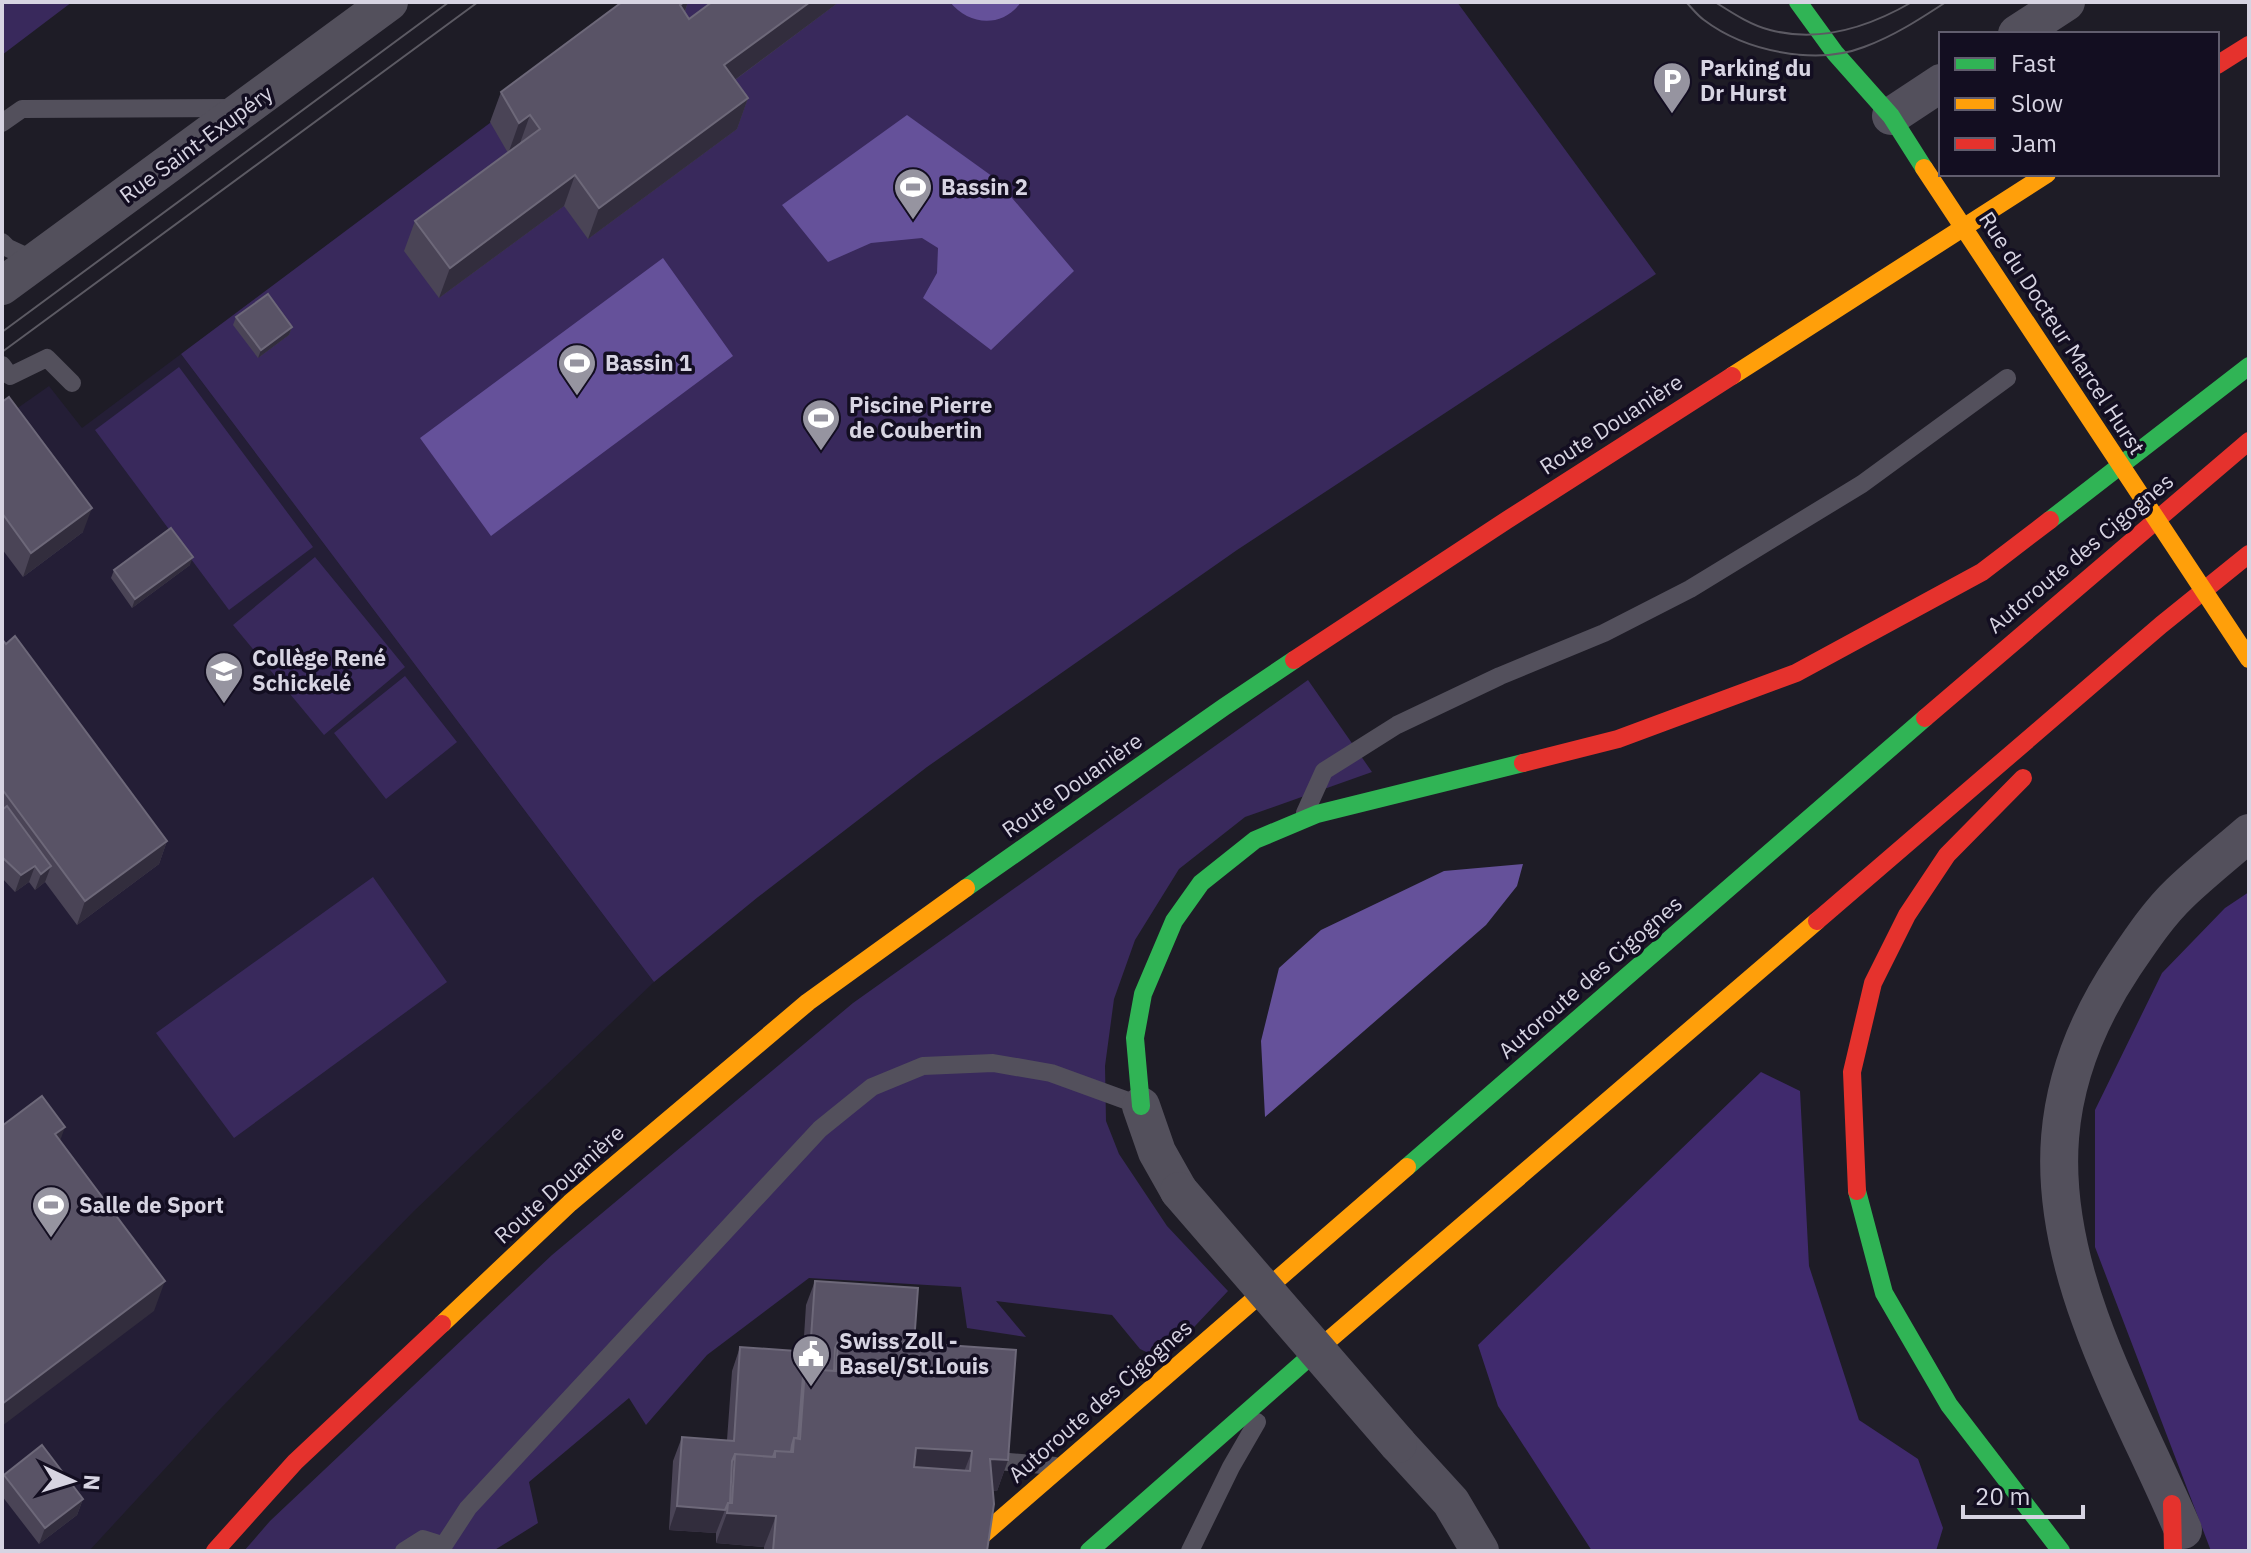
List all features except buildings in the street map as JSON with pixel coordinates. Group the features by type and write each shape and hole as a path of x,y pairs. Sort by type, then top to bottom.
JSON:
{"main road":[{"name":"Rue du Docteur Marcel Hurst","path":"1798,2 1835,53 1891,116 2249,659"},
{"path":"2219,64 2249,45"},
{"name":"Route Douanière","path":"215,1551 295,1462 558,1214 808,1002 1224,707 1507,520 2044,176"},
{"path":"1141,1106 1135,1038 1143,994 1174,921 1201,883 1255,840 1302,818 1618,739 1796,673 1982,572 2249,366"},
{"name":"Autoroute des Cigognes","path":"964,1551 1997,655 2249,441"},
{"path":"1089,1551 1280,1382 2161,625 2249,554"},
{"path":"2093,705 2161,625"},
{"path":"2032,769 1947,855 1907,915 1873,983 1852,1072 1857,1193 1884,1293 1949,1405 2061,1551"},
{"path":"2172,1504 2173,1551"}],"street":[{"name":"Rue Saint-Exupéry","path":"2,286 389,2"},
{"path":"2020,32 2066,2"},
{"path":"1891,116 1939,84"},
{"path":"2192,1551 2115,1382 2090,1319 2070,1254 2059,1188 2058,1146 2062,1109 2072,1067 2089,1026 2114,980 2137,945 2179,894 2249,833"},
{"path":"1141,1106 1157,1152 1179,1191 1451,1502 1480,1551"}],"lane":[{"path":"2,123 22,109 246,107"},
{"path":"2,242 36,261"},
{"path":"2,365 10,376 47,358 72,383"},
{"path":"1302,818 1324,771 1397,725 1500,676 1604,633 1690,589 1862,484 2007,378"},
{"path":"404,1551 423,1539 441,1548 468,1508 820,1129 872,1087 923,1066 993,1063 1051,1073 1141,1106"},
{"path":"1190,1551 1231,1467 1280,1382"},
{"path":"968,1459 1062,1466"}],"shaded area":[{"path":"2,2 72,2 2,55"},
{"name":"Piscine Pierre de Coubertin","path":"652,2 1457,2 1656,274 1237,550 927,767 758,897 654,982 181,354"},
{"path":"950,2 1021,2 1005,16 986,21 967,16"},
{"name":"Bassin 2","path":"907,115 996,179 1074,271 991,350 923,298 937,273 938,248 922,238 871,243 828,262 782,205"},
{"name":"Bassin 1","path":"663,258 733,356 491,536 420,438"},
{"name":"Collège René Schickelé","path":"181,354 654,982 414,1211 221,1408 89,1551 2,1551 2,419 49,386 82,428"},
{"path":"179,367 313,547 229,610 95,430"},
{"path":"315,557 405,667 324,735 233,625"},
{"path":"405,676 457,742 386,799 334,733"},
{"path":"1308,680 1372,772 1245,817 1179,869 1135,940 1114,999 1105,1066 1106,1121 1119,1154 1167,1226 1228,1291 1163,1360 1140,1349 1112,1315 996,1301 1026,1337 967,1328 961,1287 809,1278 707,1355 646,1425 629,1398 529,1482 538,1523 493,1551 244,1551 270,1521 552,1255 853,1003"},
{"path":"1523,864 1517,886 1486,925 1265,1117 1261,1041 1279,968 1321,930 1444,871"},
{"path":"373,877 447,982 234,1138 156,1033"},
{"path":"2249,892 2249,1551 2211,1551 2095,1247 2095,1110 2162,973 2225,908"},
{"path":"1761,1072 1800,1091 1809,1266 1859,1420 1918,1459 1943,1528 1936,1551 1592,1551 1498,1406 1478,1345"}],"tram line":[{"path":"2,332 449,2"},
{"path":"2,352 478,2"},
{"path":"1686,2 1704,20 1739,40 1803,55 1845,53 1875,43 1946,2"},
{"path":"1715,2 1763,28 1807,35 1861,25 1912,2"}],"traffic: fast":[{"path":"1798,2 1835,53 1891,116 1924,168"},
{"path":"2050,520 2249,366"},
{"path":"966,888 1294,660"},
{"path":"1407,1167 1925,718"},
{"path":"1141,1106 1135,1038 1143,994 1174,921 1201,883 1255,840 1317,814 1523,763"},
{"path":"1857,1191 1884,1293 1949,1405 2061,1551"},
{"path":"1089,1551 1330,1339"}],"traffic: slow":[{"path":"1924,168 2249,659"},
{"path":"1732,376 2044,176"},
{"path":"442,1324 570,1203 808,1002 966,888"},
{"path":"1330,1339 1817,921"},
{"path":"964,1551 1407,1167"}],"traffic: jam":[{"path":"2219,64 2249,45"},
{"path":"1294,660 1732,376"},
{"path":"1925,718 2249,441"},
{"path":"1523,763 1618,739 1796,673 1982,572 2050,520"},
{"path":"1817,921 2161,625 2249,554"},
{"path":"1857,1191 1852,1072 1873,983 1907,915 1947,855 2023,778"},
{"path":"215,1551 295,1462 442,1324"},
{"path":"2172,1504 2173,1551"}],"place":[{"name":"Parking du Dr Hurst","path":"1672,115"},
{"name":"Bassin 2","path":"913,221"},
{"name":"Bassin 1","path":"577,397"},
{"name":"Piscine Pierre de Coubertin","path":"821,452"},
{"name":"Collège René Schickelé","path":"224,705"},
{"name":"Salle de Sport","path":"51,1239"},
{"name":"Swiss Zoll - Basel/St.Louis","path":"811,1388"}]}
